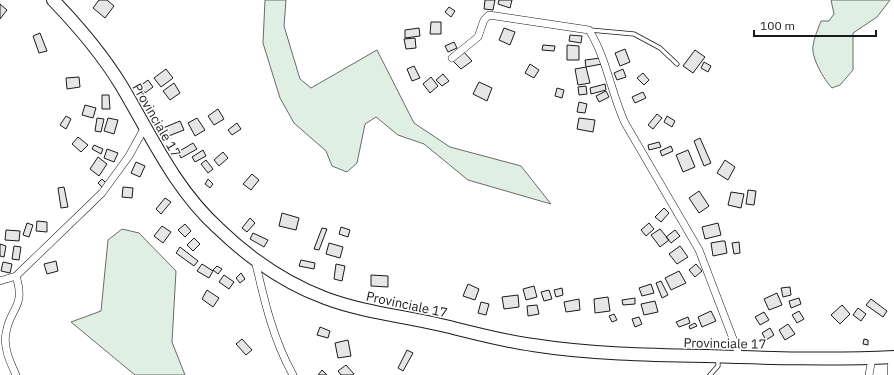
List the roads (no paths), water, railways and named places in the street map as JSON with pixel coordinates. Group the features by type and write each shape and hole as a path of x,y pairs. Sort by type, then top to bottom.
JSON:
{"main road":[{"name":"Provinciale 17","path":"53,0 78,25 100,54 145,127 170,172 186,193 217,228 255,260 295,284 326,298 379,313 439,324 497,339 565,350 638,355 718,357 893,357"}],"street":[{"path":"452,58 478,37 484,20 489,15 589,30 597,42 625,123 699,250 740,357"},
{"path":"0,281 16,276 102,193 129,156 145,127"},
{"path":"255,260 259,283 272,329 281,352 293,375"},
{"path":"16,276 20,291 20,299 5,333 6,347 16,375"},
{"path":"891,375 893,357"},
{"path":"869,375 872,358"}],"lane":[{"path":"589,30 634,34 660,48 677,64"},
{"path":"710,375 718,366 718,357"}]}
